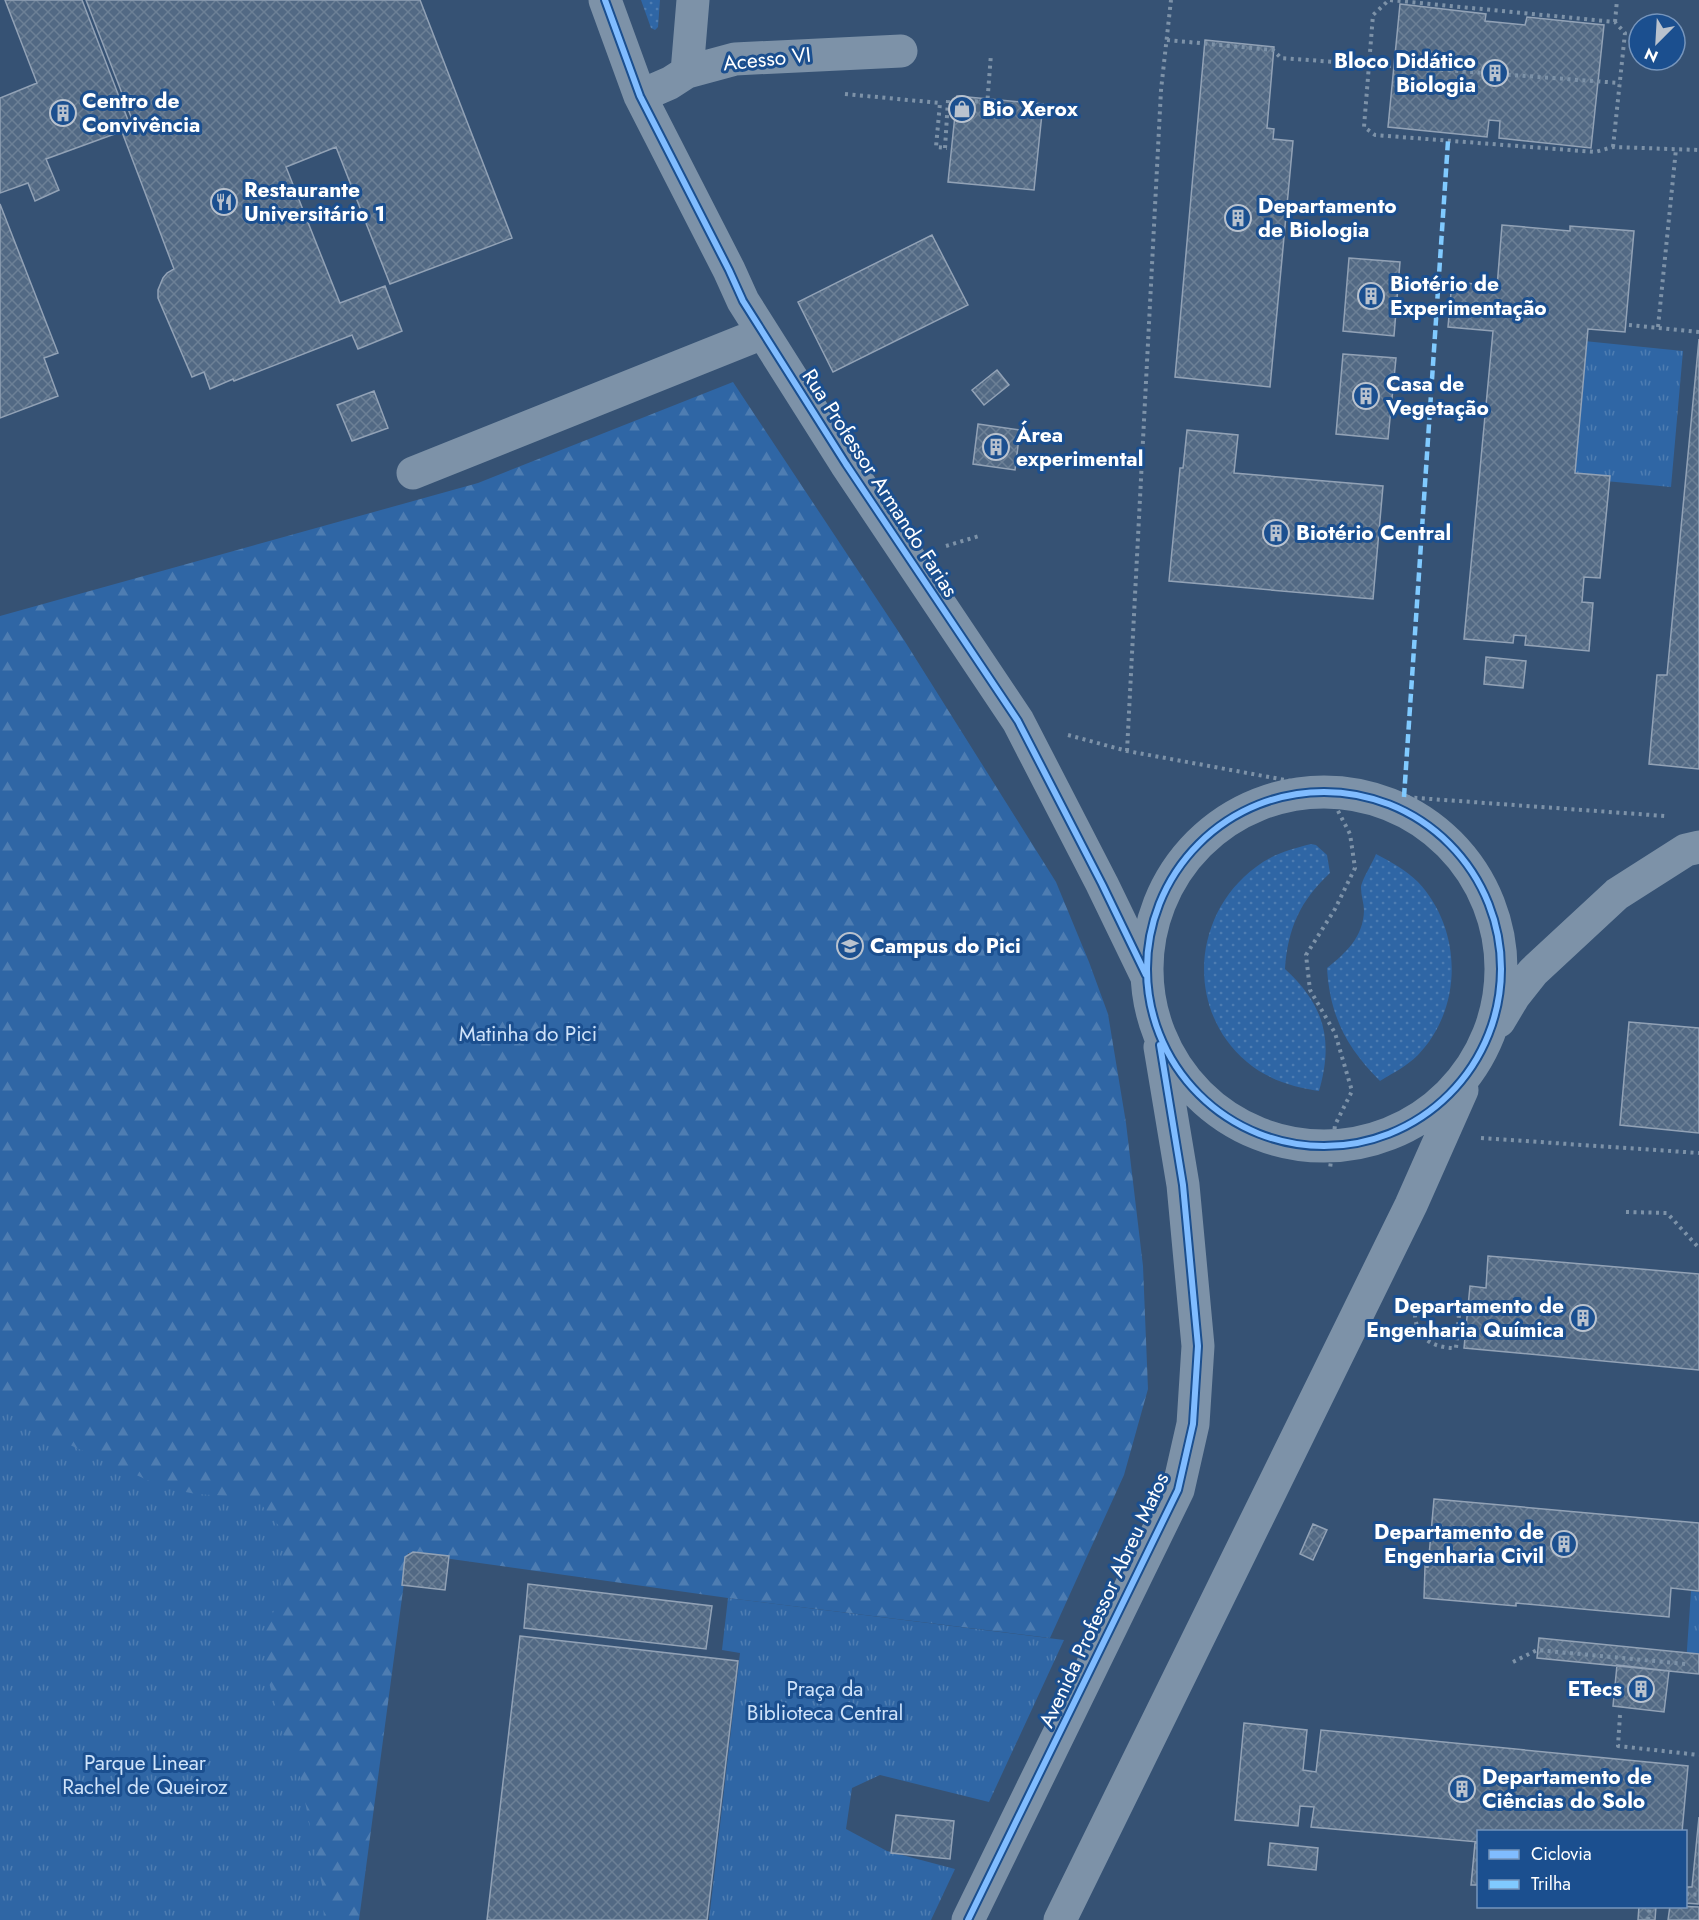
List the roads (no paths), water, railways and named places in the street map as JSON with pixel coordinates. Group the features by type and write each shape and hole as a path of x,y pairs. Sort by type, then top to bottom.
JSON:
{"street":[{"name":"Rua Professor Armando Farias","path":"604,0 640,96 743,301 846,464 1018,721 1146,975"},
{"path":"687,72 693,0"},
{"name":"Acesso VI","path":"640,96 670,83 687,72 735,59 901,51"},
{"path":"413,473 763,333"},
{"path":"1466,1080 1432,1111 1379,1138 1331,1157 1319,1146 1260,1134 1209,1103 1170,1057 1156,1027 1146,975 1147,943 1164,888 1199,841 1247,808 1303,792 1322,790 1362,794 1415,816 1460,853 1490,902 1503,958 1494,1027"},
{"path":"1060,1920 1411,1205 1466,1080 1494,1027 1533,972 1617,894 1686,850 1699,847"},
{"name":"Avenida Professor Abreu Matos","path":"968,1920 1178,1490 1193,1424 1198,1346 1183,1185 1156,1027"}],"place":[{"name":"Bloco Didático Biologia","path":"1495,73"},
{"name":"Bio Xerox","path":"962,109"},
{"name":"Centro de Convivência","path":"63,113"},
{"name":"Restaurante Universitário 1","path":"224,202"},
{"name":"Departamento de Biologia","path":"1238,218"},
{"name":"Biotério de Experimentação","path":"1371,296"},
{"name":"Casa de Vegetação","path":"1366,396"},
{"name":"Área experimental","path":"996,447"},
{"name":"Biotério Central","path":"1276,533"},
{"name":"Campus do Pici","path":"850,946"},
{"name":"Departamento de Engenharia Química","path":"1583,1318"},
{"name":"Departamento de Engenharia Civil","path":"1564,1544"},
{"name":"ETecs","path":"1641,1689"},
{"name":"Departamento de Ciências do Solo","path":"1462,1789"}],"park label":[{"name":"Matinha do Pici","path":"528,1034"},
{"name":"Praça da Biblioteca Central","path":"825,1701"},
{"name":"Parque Linear Rachel de Queiroz","path":"145,1775"}]}
